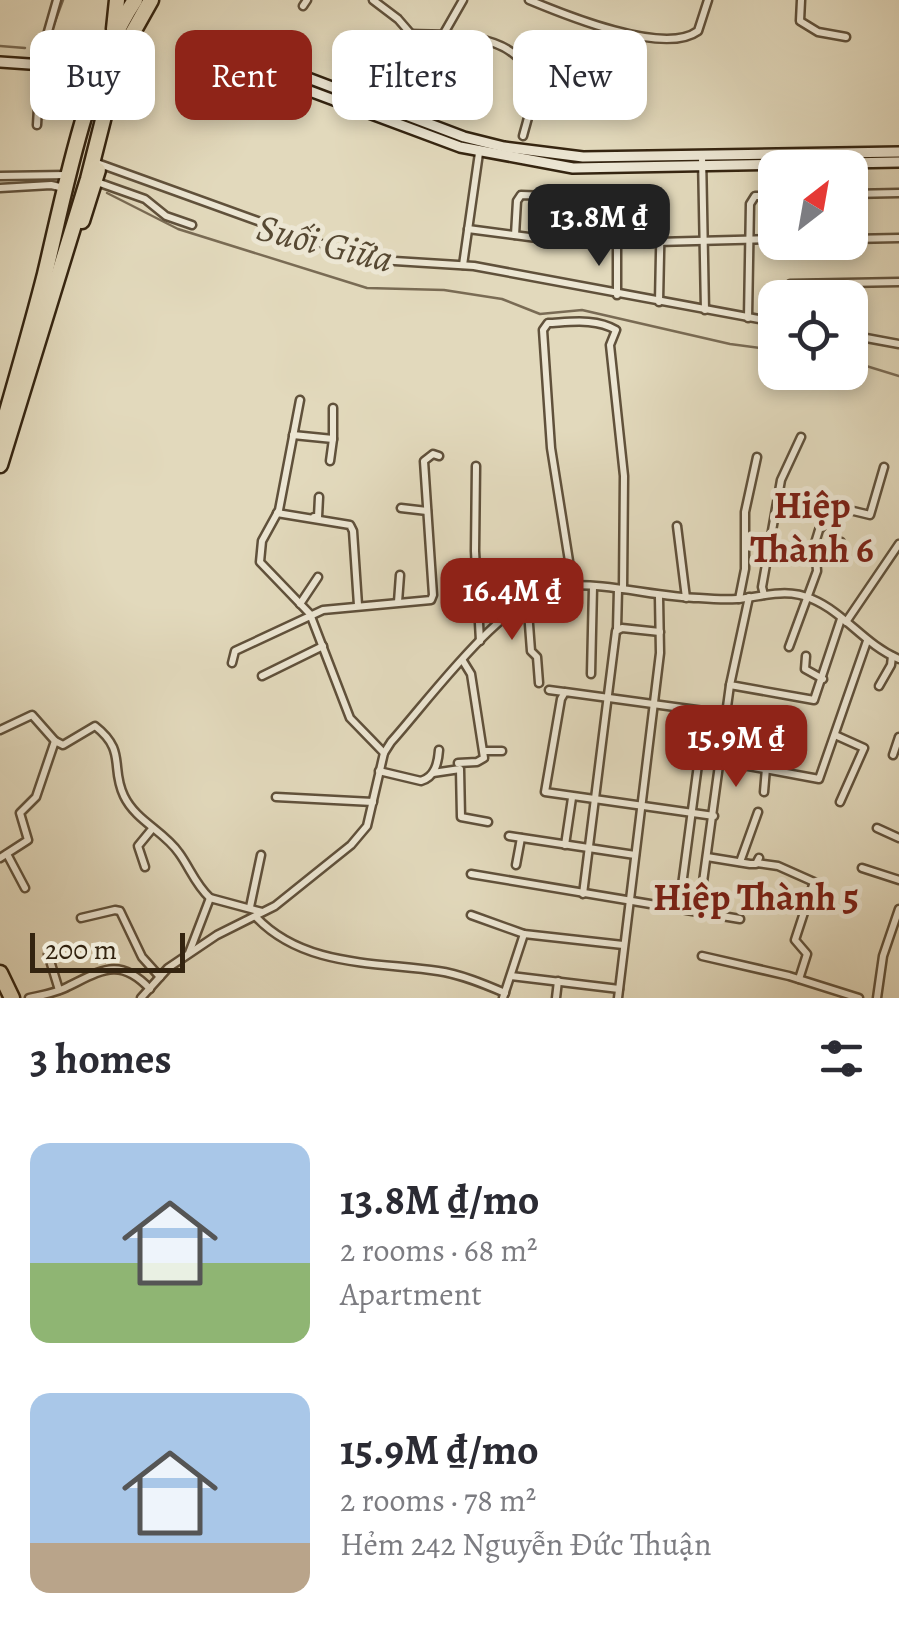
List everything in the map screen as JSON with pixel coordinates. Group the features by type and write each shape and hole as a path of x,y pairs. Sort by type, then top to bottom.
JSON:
{"highway":[{"path":"120,30 136,5"},
{"path":"125,30 136,5"},
{"path":"0,436 54,234 64,181 86,120"},
{"path":"0,465 92,160 99,120"},
{"path":"64,251 77,236 96,182 98,168 92,160"},
{"path":"0,972 11,998"}],"street":[{"path":"47,30 57,0"},
{"path":"373,0 409,30"},
{"path":"446,30 463,0"},
{"path":"529,0 642,37 679,38 698,31 708,0"},
{"path":"801,0 800,21 818,32 846,38"},
{"path":"493,41 517,55 526,70 532,100 523,136"},
{"path":"0,62 30,64"},
{"path":"312,79 464,137 504,147 583,157 702,162 899,162"},
{"path":"312,91 479,152 573,168 899,152"},
{"path":"38,120 38,125"},
{"path":"463,265 479,152"},
{"path":"92,160 356,257 463,265 758,319"},
{"path":"702,162 704,310"},
{"path":"0,176 64,181"},
{"path":"0,188 64,181"},
{"path":"96,182 145,199 166,216 192,225"},
{"path":"868,194 899,193"},
{"path":"515,235 517,200 521,195 658,200 659,302"},
{"path":"748,318 751,199 758,198"},
{"path":"468,229 617,243 758,240"},
{"path":"868,238 899,238"},
{"path":"617,243 617,295"},
{"path":"868,283 899,282"},
{"path":"573,586 551,448 543,330 545,324 577,322 616,330 610,345 624,479 616,634 583,894"},
{"path":"868,338 899,344"},
{"path":"300,400 278,512 262,540 260,562 310,614 354,724 384,753"},
{"path":"330,462 334,408"},
{"path":"293,435 333,438"},
{"path":"764,594 762,587 781,480 800,437"},
{"path":"232,663 235,652 310,614 432,598 424,462 425,457 438,456"},
{"path":"739,599 744,569 744,512 757,457"},
{"path":"476,466 474,551 480,642"},
{"path":"789,647 817,571 815,549 819,530 836,508 870,515 884,467"},
{"path":"278,512 318,518 319,497"},
{"path":"401,508 427,511"},
{"path":"278,512 350,525 358,605"},
{"path":"677,526 686,598"},
{"path":"815,549 829,554 841,542"},
{"path":"730,685 814,700 843,620 899,544"},
{"path":"398,602 400,575"},
{"path":"300,604 318,577"},
{"path":"141,998 188,954 260,915 351,845 367,826 384,753 480,642 527,598 558,586 659,597 739,599 786,592 806,596 867,641 896,657 878,686"},
{"path":"591,674 593,587"},
{"path":"511,976 598,986 618,993 660,632 659,597"},
{"path":"699,911 730,685 749,597"},
{"path":"527,598 531,652 536,654 540,683"},
{"path":"616,634 660,632"},
{"path":"721,761 819,779 867,641"},
{"path":"262,676 323,646"},
{"path":"806,656 805,669 822,679"},
{"path":"458,763 484,758 471,674 463,661"},
{"path":"549,690 563,696 726,714"},
{"path":"563,696 546,792 714,816"},
{"path":"680,908 705,712"},
{"path":"0,730 32,715 62,745 96,726 118,752 122,793 132,810 179,852 190,875 210,898 250,907 270,931 295,946 349,962 443,971 504,995 524,934"},
{"path":"835,734 864,748 840,802"},
{"path":"893,754 899,737"},
{"path":"25,888 4,856 28,840 20,812 36,797 55,741"},
{"path":"723,742 749,745"},
{"path":"432,773 439,750"},
{"path":"484,751 502,751"},
{"path":"379,771 422,781 432,773 460,768 461,817 488,822"},
{"path":"764,792 766,768"},
{"path":"276,797 373,802"},
{"path":"565,845 572,798"},
{"path":"740,862 758,812"},
{"path":"876,828 899,838"},
{"path":"145,867 138,846 152,829"},
{"path":"509,836 635,856"},
{"path":"516,865 521,838"},
{"path":"250,907 262,855"},
{"path":"707,857 740,862 758,860 814,882 795,940 807,954 799,979"},
{"path":"862,868 899,880"},
{"path":"471,874 740,919"},
{"path":"188,954 210,898"},
{"path":"877,998 883,956 899,908"},
{"path":"81,918 120,912 143,958 160,977"},
{"path":"472,915 524,934 624,945"},
{"path":"48,954 59,990"},
{"path":"702,956 859,998"},
{"path":"29,998 69,986 95,971 118,968 136,975 150,989"},
{"path":"556,998 558,981"},
{"path":"69,986 75,996"},
{"path":"597,998 598,986"}],"waterway":[{"path":"53,27 63,0"},
{"path":"0,46 25,48"},
{"name":"Suối Giữa","path":"107,193 178,229 367,288 444,290 502,299 540,314 582,310 758,348"},
{"name":"Suối Giữa","path":"868,367 899,376"}],"district":[{"name":"Hiệp Thành 6","path":"812,527"},
{"name":"Hiệp Thành 5","path":"756,897"}]}
